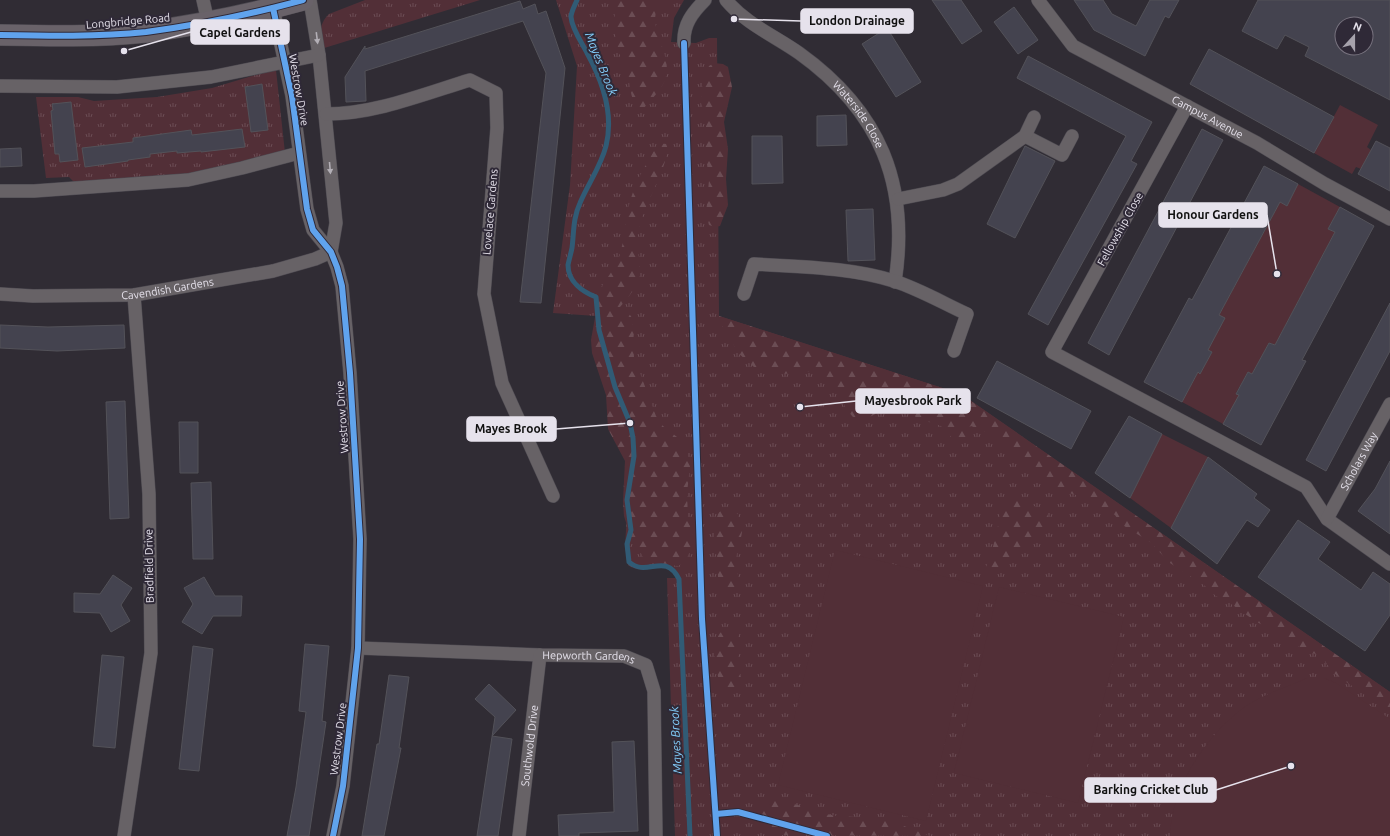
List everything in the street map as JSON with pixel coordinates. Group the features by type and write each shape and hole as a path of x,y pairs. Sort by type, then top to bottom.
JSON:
{"main road":[{"name":"Longbridge Road","path":"0,35 55,36 145,32 208,22 304,0"}],"street":[{"path":"203,0 208,22"},
{"name":"Westrow Drive","path":"310,0 326,114 336,223 331,252"},
{"path":"684,43 683,34 687,22 705,0"},
{"name":"Waterside Close","path":"726,0 747,20 827,74 859,109 882,149 894,182 898,200 899,258 895,282"},
{"name":"Campus Avenue","path":"1038,0 1073,46 1257,143 1325,184 1390,219"},
{"name":"Westrow Drive","path":"273,8 285,61 307,209 313,230 331,252 338,267 342,286 350,373 360,539 358,648 347,752 333,836"},
{"path":"0,86 117,87 211,77 285,61 319,56"},
{"name":"Lovelace Gardens","path":"326,114 361,111 387,106 470,80 496,93 497,128 484,294 502,383 553,496"},
{"name":"Fellowship Close","path":"1187,106 1052,352 1306,487 1327,519"},
{"path":"898,200 942,190 958,184 1025,136 1034,117"},
{"path":"1025,136 1062,154 1072,136"},
{"path":"0,191 34,191 188,180 299,153"},
{"name":"Cavendish Gardens","path":"0,294 33,296 134,295 273,271 315,259 331,252"},
{"path":"744,294 754,264 823,269 877,276 895,282 968,314 954,351"},
{"name":"Bradfield Drive","path":"124,836 151,654 148,494 134,295"},
{"name":"Scholars Way","path":"1327,519 1390,404"},
{"path":"1327,519 1390,564"},
{"name":"Hepworth Gardens","path":"358,648 540,655 624,656 646,665 654,691 656,836"},
{"name":"Southwold Drive","path":"519,836 540,655"}],"green space":[{"path":"365,0 480,0 321,49 321,26 325,18 329,14"},
{"path":"556,0 684,0 674,18 671,42 696,43 709,38 717,38 719,316 961,394 1390,692 1390,836 675,836 667,578 677,578 673,571 668,568 662,567 642,570 635,569 628,565 625,546 630,468 596,316 553,313 570,185 577,66"},
{"path":"618,0 659,0 655,24 667,64 667,70 665,81 644,108 637,107 634,103 627,72 617,46 614,19"},
{"path":"714,63 723,64 728,67 732,87 724,122 728,149 726,179 728,205 720,226 715,227 709,225 706,214 709,180 704,140 707,119 701,103 703,81 709,66"},
{"path":"276,70 285,153 181,175 75,183 69,177 46,178 36,97 78,97 94,101 157,97 212,88"},
{"path":"1340,105 1378,125 1367,147 1371,150 1361,169 1356,167 1352,174 1314,153"},
{"path":"658,143 666,144 668,149 666,160 645,211 637,237 640,267 639,278 631,294 620,307 631,316 634,331 634,357 656,416 663,426 677,437 688,456 690,466 687,493 688,519 693,535 691,549 685,562 678,566 654,563 645,560 630,535 624,516 623,501 625,461 608,429 606,395 592,353 591,340 600,289 618,262 624,238 627,212 632,195 637,181"},
{"path":"1298,184 1340,207 1328,229 1335,232 1275,345 1269,343 1252,374 1248,372 1236,393 1239,395 1225,425 1182,402 1198,372 1200,373 1212,352 1208,350 1219,315 1280,202 1287,206"},
{"path":"719,316 961,394 1390,692 1390,709 1365,695 1331,671 1322,657 1288,642 1276,632 1255,621 1230,603 1216,596 1204,585 1170,563 1150,542 1121,524 1115,515 1083,497 1052,488 1046,483 1041,474 984,431 971,426 967,429 966,442 961,443 954,440 941,426 917,418 909,411 898,407 886,408 868,418 853,417 846,409 841,396 821,377 807,371 784,374 754,367 737,352 730,337 719,322"},
{"path":"1162,434 1208,457 1171,528 1130,498"},
{"path":"1011,498 1034,506 1048,514 1047,526 1041,537 999,573 991,573 986,567 996,536 1001,505"},
{"path":"726,507 740,517 742,523 741,538 736,561 738,582 735,591 730,592 722,589 718,583 718,559 714,547 714,532 718,513"},
{"path":"835,550 983,586 926,821 778,785"},
{"path":"999,587 1124,617 1078,803 954,773"},
{"path":"731,627 736,629 740,637 738,664 741,678 738,688 732,691 722,690 715,660 718,636 723,630"},
{"path":"1307,678 1324,678 1336,683 1390,719 1390,836 1170,836 1172,817 1184,781 1194,763 1218,731 1246,706 1268,694"},
{"path":"769,800 798,805 810,811 837,816 874,818 896,823 930,836 772,835 761,826 759,822 761,804"}],"building":[{"path":"932,0 961,0 982,31 962,44"},
{"path":"1074,0 1103,0 1112,14 1136,26 1150,0 1179,0 1169,18 1165,16 1145,56 1094,30"},
{"path":"1258,0 1390,0 1390,100 1305,56 1309,47 1285,35 1277,49 1242,31"},
{"path":"520,1 523,9 535,4 538,14 546,11 565,68 541,303 520,302 546,73 523,21 365,71 366,101 346,102 345,77 365,46 365,49"},
{"path":"1014,7 1038,40 1018,54 994,22"},
{"path":"887,28 921,82 896,97 862,44"},
{"path":"1209,49 1334,117 1314,153 1190,84"},
{"path":"1028,56 1152,122 1131,161 1137,164 1048,325 1028,314 1126,136 1017,78"},
{"path":"262,84 268,130 251,132 245,87"},
{"path":"71,102 78,160 60,162 59,154 55,154 51,111 53,110 52,104"},
{"path":"846,115 847,145 817,146 817,116"},
{"path":"242,129 245,147 201,152 177,153 177,151 150,154 150,157 85,167 82,148 133,142 133,138 191,130 192,135"},
{"path":"1202,129 1223,140 1109,355 1088,343"},
{"path":"752,136 782,136 783,183 752,184"},
{"path":"1376,141 1390,148 1390,191 1358,174"},
{"path":"1025,146 1055,161 1015,238 987,224"},
{"path":"21,148 22,166 0,167 0,149"},
{"path":"1264,166 1298,184 1287,206 1280,202 1219,315 1225,318 1208,350 1212,352 1200,374 1198,372 1182,402 1144,382 1189,298 1192,300"},
{"path":"1340,207 1374,226 1302,360 1306,361 1261,445 1223,424 1239,395 1236,394 1248,372 1252,374 1269,343 1275,345 1335,232 1328,229"},
{"path":"873,209 875,260 848,261 846,210"},
{"path":"1390,303 1390,351 1326,471 1306,460"},
{"path":"0,325 48,327 124,325 125,348 57,351 0,348"},
{"path":"997,361 1091,411 1071,449 977,398"},
{"path":"125,401 129,518 110,519 106,402"},
{"path":"1129,416 1162,434 1130,498 1095,473"},
{"path":"179,422 198,422 198,473 180,473"},
{"path":"1208,457 1257,494 1254,498 1270,510 1258,527 1247,520 1217,564 1171,528"},
{"path":"1390,461 1390,534 1358,511 1375,489"},
{"path":"211,482 213,559 193,559 191,483"},
{"path":"1298,520 1330,542 1318,559 1361,590 1373,572 1390,584 1390,615 1365,651 1258,577"},
{"path":"113,575 132,588 121,605 130,621 111,632 100,613 74,612 74,593 100,594"},
{"path":"204,577 215,596 242,596 241,616 213,616 202,634 182,622 193,604 184,588"},
{"path":"305,644 329,646 322,721 326,722 309,836 287,836 296,787 306,712 299,711"},
{"path":"193,646 213,649 199,771 179,769"},
{"path":"102,655 124,657 115,748 93,746"},
{"path":"389,675 409,677 399,748 401,748 384,836 362,836 377,744 379,744"},
{"path":"489,684 516,710 492,736 495,717 475,699"},
{"path":"492,736 512,739 498,836 477,836"},
{"path":"634,741 638,831 579,833 579,836 559,836 558,815 614,812 612,742"}],"waterway":[{"name":"Mayes Brook","path":"577,0 571,17 573,26 602,86 609,122 604,153 576,214 572,248 568,265 573,281 577,286 596,297 599,330 615,387 630,423 634,456 627,500 631,530 627,544 629,562 636,566 642,567 668,567 674,571 679,579 690,836"}],"cycle path":[{"path":"0,35 55,36 128,34 146,32 225,19 303,0"},
{"path":"273,8 292,96 307,209 313,230 331,252 342,286 350,373 360,539 358,648 343,786 333,836"},
{"path":"684,43 702,619 717,836"},
{"path":"716,814 738,812 827,836"}],"place":[{"name":"London Drainage","path":"734,19"},
{"name":"Capel Gardens","path":"124,51"},
{"name":"Honour Gardens","path":"1277,274"},
{"name":"Mayesbrook Park","path":"800,407"},
{"name":"Mayes Brook","path":"630,423"},
{"name":"Barking Cricket Club","path":"1291,766"}]}
